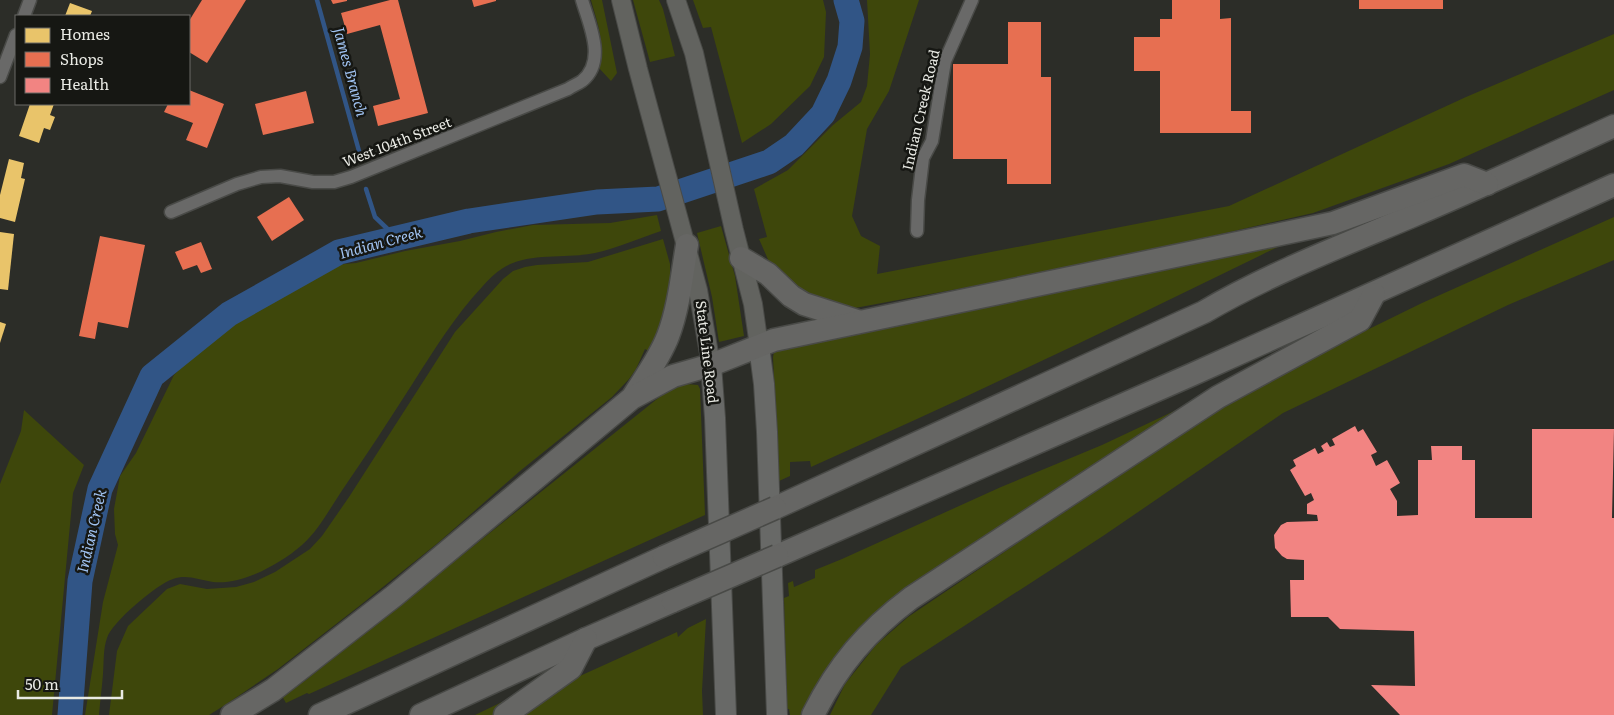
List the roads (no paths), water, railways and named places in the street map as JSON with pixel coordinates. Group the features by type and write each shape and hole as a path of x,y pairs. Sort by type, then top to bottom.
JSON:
{"highway":[{"path":"320,715 664,557 814,491 1204,312 1232,296 1368,234 1487,184 1614,126"},
{"path":"232,715 273,690 394,596 632,398 673,376 711,366 784,338 1333,223 1464,175 1487,184"},
{"path":"420,715 586,639 1374,294 1614,185"},
{"path":"632,398 659,356 669,335 676,310 687,245"},
{"path":"741,258 768,274 791,296 804,304 860,322"},
{"path":"814,715 834,678 868,634 886,617 1218,397 1360,320 1374,294"},
{"path":"505,715 572,668 586,639"}],"main road":[{"name":"State Line Road","path":"621,0 638,69 687,245 704,316 711,366 715,418 726,715"},
{"path":"676,0 694,53 734,230 753,304 760,346 767,432 777,715"}],"street":[{"path":"24,15 30,0"},
{"name":"West 104th Street","path":"171,212 237,184 261,177 280,176 313,182 334,182 351,177 568,89 583,80 593,64 595,50 592,31 582,0"},
{"name":"Indian Creek Road","path":"917,231 918,200 923,158 932,141 945,61 972,0"},
{"path":"0,76 15,38"}],"waterway":[{"name":"James Branch","path":"317,0 359,151"},
{"name":"Indian Creek","path":"70,715 80,581 100,489 152,376 229,314 339,252 469,221 597,202 658,199 769,162 794,145 823,114 839,81 850,47 852,21 846,0"},
{"name":"James Branch","path":"366,189 375,217 397,238"}]}
